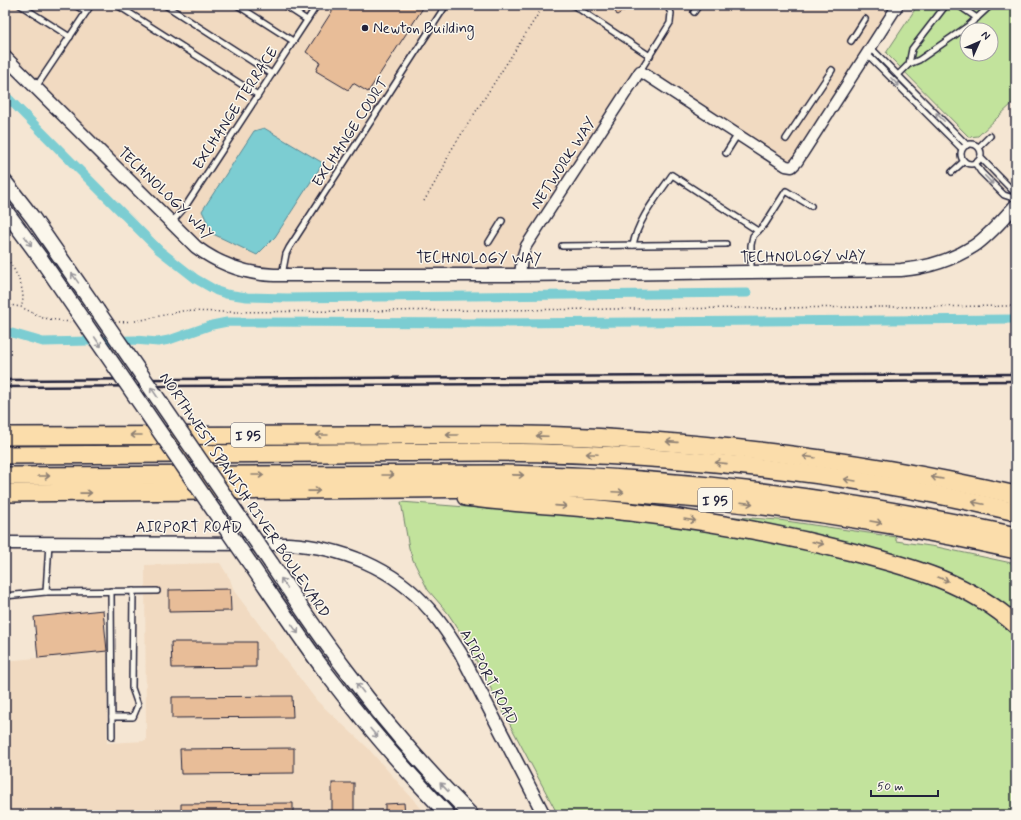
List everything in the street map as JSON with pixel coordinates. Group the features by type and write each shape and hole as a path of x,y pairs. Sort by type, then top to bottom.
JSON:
{"highway":[{"name":"I 95","path":"5,436 523,435 622,438 721,446 824,459 947,480 1016,495"},
{"path":"5,455 551,452 641,456 714,462 843,478 933,494 1016,512"},
{"path":"5,476 486,474 636,479 734,488 830,500 908,513 1016,536"},
{"name":"I 95","path":"5,493 506,488 571,489 663,495 734,502 877,522 928,531 1016,550"},
{"path":"411,490 509,503 638,513 725,525 804,540 908,567 940,578 982,599 1016,625"}],"main road":[{"name":"NORTHWEST SPANISH RIVER BOULEVARD","path":"5,182 37,224 97,310 330,649 382,716 471,815"},
{"path":"5,210 42,259 74,316 308,647 347,699 410,775 448,815"}],"street":[{"path":"640,71 786,166 792,167 797,162 898,5"},
{"name":"TECHNOLOGY WAY","path":"5,57 196,247 221,263 239,270 254,273 282,275 520,275 901,270 925,267 948,259 975,245 1016,205"},
{"name":"NETWORK WAY","path":"520,275 522,258 526,246 640,71"},
{"name":"AIRPORT ROAD","path":"5,543 308,545 329,549 366,562 381,570 414,594 429,608 446,629 461,654 544,815"}],"lane":[{"path":"20,5 70,37"},
{"path":"75,5 86,12"},
{"path":"36,88 91,5"},
{"path":"117,5 258,96"},
{"path":"166,5 272,74"},
{"path":"237,5 293,41"},
{"path":"284,5 307,20"},
{"name":"EXCHANGE TERRACE","path":"171,223 185,207 316,5"},
{"name":"EXCHANGE COURT","path":"282,275 286,254 289,248 446,5"},
{"path":"573,5 650,56"},
{"path":"640,71 670,23 671,13 667,5"},
{"path":"694,12 699,5"},
{"path":"909,64 912,49 946,5"},
{"path":"958,5 977,18"},
{"path":"898,75 909,64 919,60 968,26 991,5"},
{"path":"851,41 866,19"},
{"path":"869,51 898,75 967,144 974,144 979,147 982,153 981,158 975,163 968,164 961,156 962,149 967,144"},
{"path":"869,51 962,149"},
{"path":"786,139 832,70"},
{"path":"726,153 738,134"},
{"path":"979,147 990,136"},
{"path":"981,158 1016,194"},
{"path":"952,172 964,161"},
{"path":"975,163 981,172 1004,195 1016,199"},
{"path":"633,245 640,224 672,175 758,231"},
{"path":"751,273 751,245 753,236 765,224 786,192 811,206"},
{"path":"489,242 502,221"},
{"path":"562,246 726,244"},
{"path":"46,592 49,543"},
{"path":"112,717 133,717 138,705 132,688 133,591"},
{"path":"5,596 46,592 157,591"},
{"path":"111,592 112,736"}],"path":[{"path":"424,201 442,171 454,145 544,5"},
{"path":"5,256 16,272 23,295 20,307"},
{"path":"5,304 20,307 43,318 74,316"},
{"path":"116,322 137,321 182,312 1016,306"}],"shaded area":[{"path":"5,5 898,5 794,166 640,72 526,246 520,275 266,275 221,263 5,57"},
{"path":"220,563 230,579 234,591 317,701 366,746 427,815 5,815 5,661 107,651 107,743 146,741 145,565"}],"green space":[{"path":"918,5 1016,5 1016,100 978,136 969,137 886,53"},
{"path":"401,502 687,524 835,553 936,582 971,598 1016,633 1016,815 558,815 463,636 447,612 428,590 413,560 409,548"},
{"path":"692,514 779,520 896,537 896,541 937,547 1016,564 1016,615 981,590 953,574 881,550 879,555"}],"water":[{"path":"264,128 323,163 275,237 257,255 213,234 202,211 254,131"}],"building":[{"name":"Newton Building","path":"336,5 425,5 368,92 353,83 348,90 316,71 320,62 306,52"},
{"path":"612,5 633,5 617,15"},
{"path":"230,589 231,611 169,612 169,590"},
{"path":"103,610 107,651 38,658 34,617"},
{"path":"171,642 256,642 256,667 172,668"},
{"path":"292,696 293,717 172,718 172,697"},
{"path":"294,748 294,773 181,774 180,749"},
{"path":"332,783 354,783 354,815 332,815"},
{"path":"293,803 293,815 181,815 181,804"},
{"path":"404,803 405,815 385,815 385,804"}],"waterway":[{"path":"5,95 159,250 196,279 217,291 226,294 247,297 287,298 747,293"},
{"path":"5,331 43,342 135,340 158,342 169,340 212,325 227,322 491,323 1016,319"}],"railway":[{"path":"5,380 1016,374"},
{"path":"5,387 1016,381"}],"place":[{"name":"Newton Building","path":"365,28"}]}
